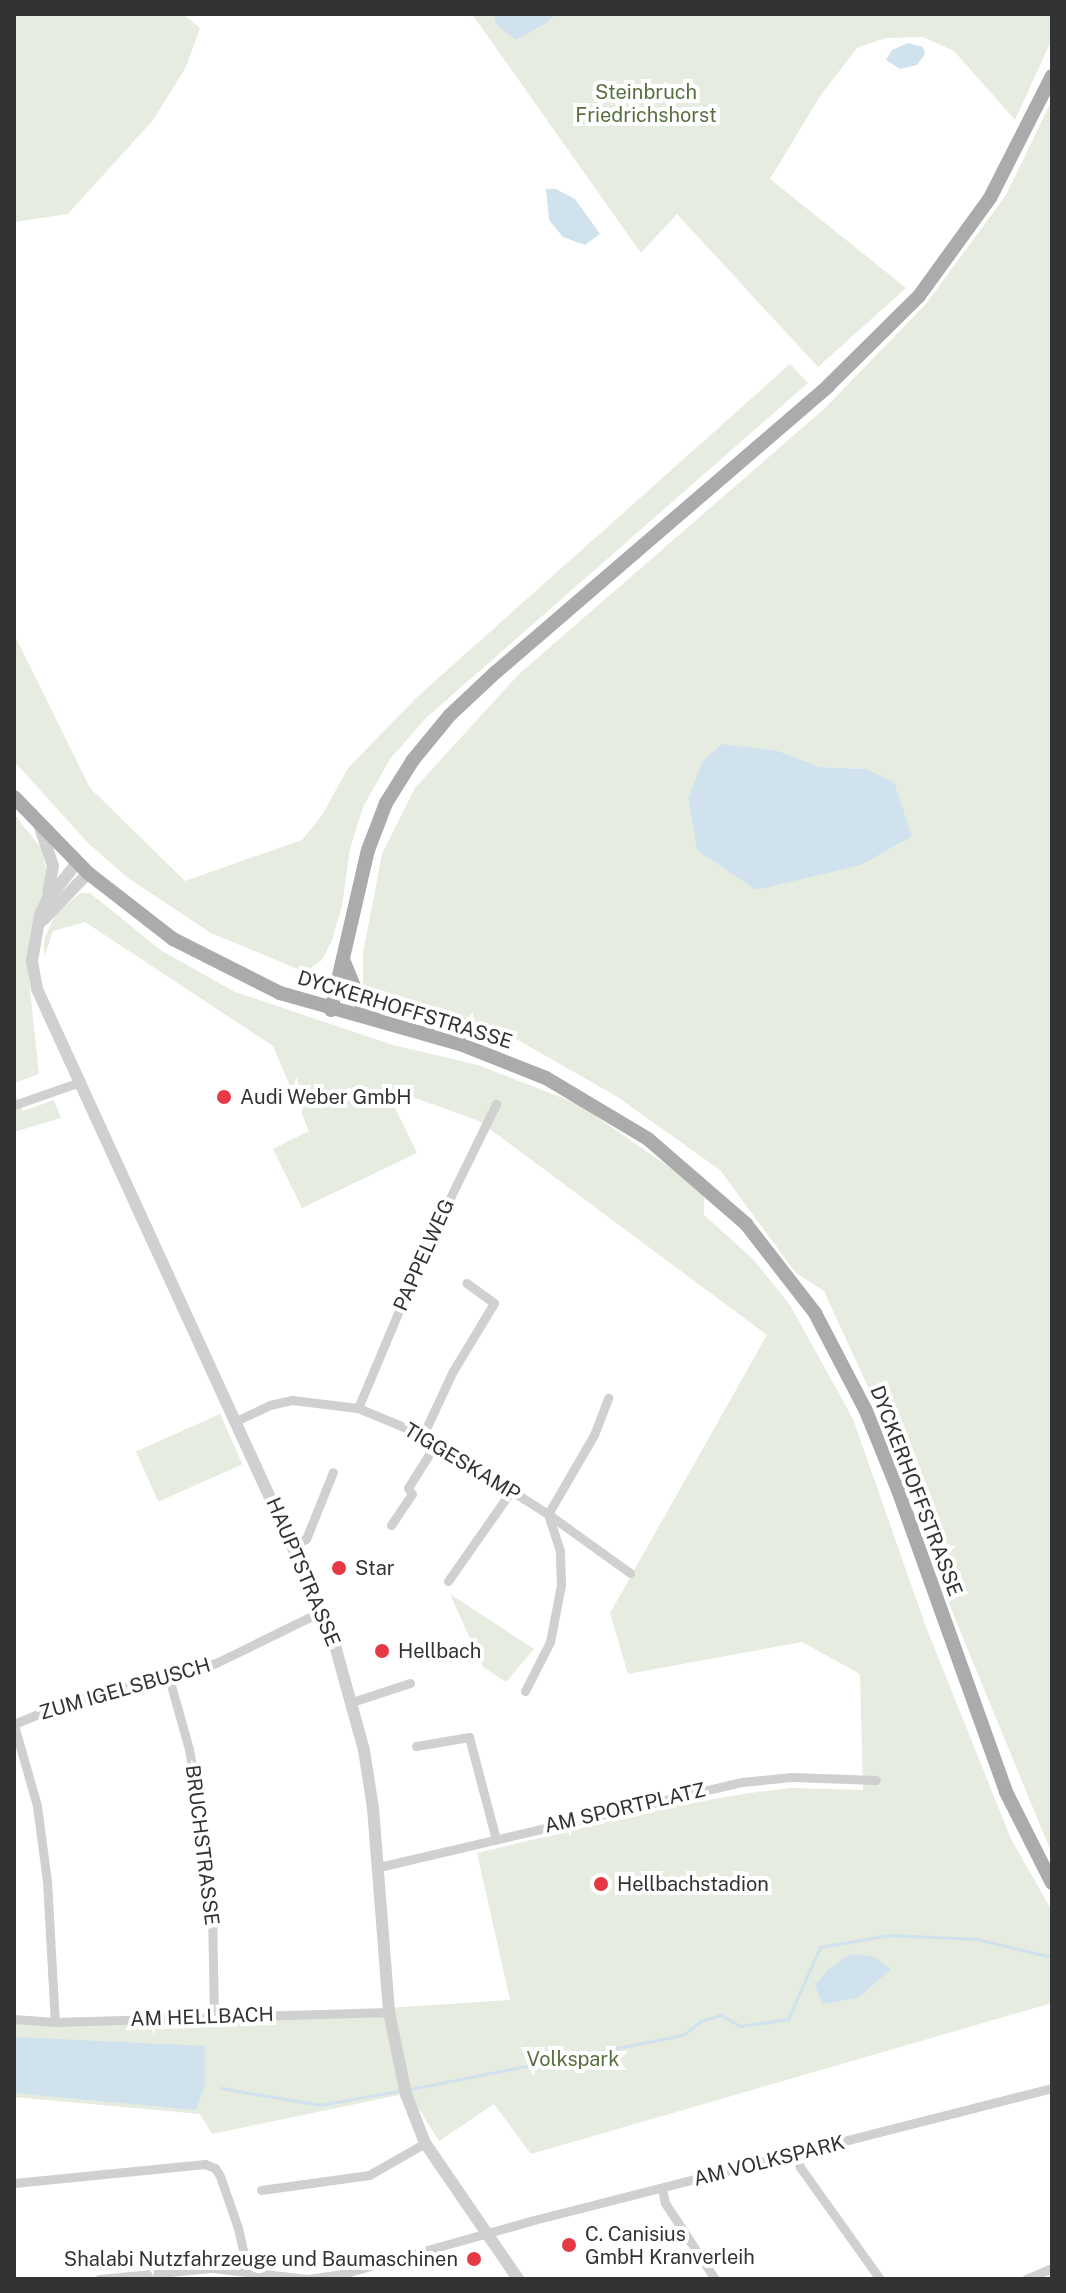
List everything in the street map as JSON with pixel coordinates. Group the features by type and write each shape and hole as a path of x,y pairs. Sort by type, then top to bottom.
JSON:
{"main road":[{"path":"331,1010 376,827 398,781 430,738 496,672 824,390 919,296 954,251 1009,163 1052,76"},
{"name":"DYCKERHOFFSTRASSE","path":"14,797 82,868 173,939 280,993 331,1010 460,1044 510,1062 586,1099 648,1139 701,1181 746,1224 786,1271 839,1353 866,1411 898,1490 1006,1792 1052,1883"},
{"path":"344,962 362,1006 383,1024"}],"street":[{"path":"40,827 53,866 47,900"},
{"path":"39,925 82,868"},
{"name":"HAUPTSTRASSE","path":"82,868 47,900 32,961 37,989 77,1083 322,1611 352,1702 369,1779 379,1867 389,2012 406,2094 425,2143 518,2279"},
{"path":"14,1105 77,1083"},
{"name":"PAPPELWEG","path":"358,1408 424,1251 496,1104"},
{"path":"423,1435 453,1371 494,1303 466,1283"},
{"path":"525,1691 550,1642 561,1585 560,1551 548,1514 594,1435 608,1398"},
{"name":"TIGGESKAMP","path":"236,1421 270,1405 292,1400 358,1408 423,1435 548,1514 630,1573"},
{"path":"391,1525 412,1494 408,1488 436,1443"},
{"path":"293,1545 306,1539 333,1472"},
{"path":"448,1581 511,1491"},
{"name":"ZUM IGELSBUSCH","path":"14,1725 62,1704 169,1678 216,1663 322,1611"},
{"name":"BRUCHSTRASSE","path":"169,1678 189,1749 204,1841 212,1911 214,2015"},
{"path":"352,1702 410,1683"},
{"path":"14,1725 37,1806 47,1881 55,2022"},
{"path":"416,1746 469,1737 496,1839"},
{"name":"AM SPORTPLATZ","path":"379,1867 742,1782 792,1777 876,1780"},
{"name":"AM HELLBACH","path":"14,2019 55,2022 389,2012"},
{"name":"AM VOLKSPARK","path":"99,2279 173,2275 212,2268 307,2279 342,2274 1052,2088"},
{"path":"261,2190 369,2175 425,2143"},
{"path":"796,2154 800,2167 880,2279"},
{"path":"14,2183 205,2164 215,2168 220,2176 238,2228 248,2272"},
{"path":"662,2189 665,2203 715,2279"},
{"path":"1026,2279 1052,2268"}],"green space":[{"path":"14,14 183,14 200,28 186,67 153,120 68,214 14,222"},
{"name":"Steinbruch Friedrichshorst","path":"472,14 1052,14 1052,39 1015,120 954,51 923,37 886,38 857,48 820,96 770,179 906,288 818,367 677,214 641,253"},
{"path":"1052,100 1052,1854 952,1611 901,1459 824,1291 796,1273 720,1170 616,1096 516,1039 372,997 363,984 363,953 382,854 415,788 519,674 824,409 926,304 1006,195","holes":["778,751 820,767 866,769 757,890 697,850 688,799"]},
{"path":"790,364 808,383 427,717 390,759 363,807 350,849 342,906 332,940 322,960 305,972 211,933 128,878 87,842 14,761 15,636 90,788 185,881 302,840 322,815 348,768 416,698"},
{"path":"14,814 41,848 48,877 27,962 39,1074 14,1083"},
{"name":"Volkspark","path":"80,893 90,893 162,951 235,992 393,1045 478,1065 578,1104 672,1169 704,1197 704,1215 753,1259 790,1305 853,1419 926,1627 1011,1839 1052,1911 1052,2003 531,2154 494,2104 439,2141 409,2093 212,2134 200,2114 14,2097 14,2023 204,2020 510,2000 477,1853 674,1806 750,1793 791,1788 863,1790 860,1674 802,1642 628,1674 610,1613 767,1335 479,1121 385,1087 417,1153 302,1208 273,1149 309,1131 273,1046 85,922 53,931 44,957 44,940 55,915"},
{"path":"14,1091 23,1111 54,1100 61,1118 14,1132"},
{"path":"220,1414 242,1464 158,1502 136,1451"},
{"path":"450,1594 534,1649 506,1682 483,1667"}],"water":[{"path":"494,14 555,14 548,22 516,40 496,24"},
{"path":"908,43 923,47 925,54 917,65 900,69 886,60 892,50"},
{"path":"546,189 556,189 575,199 600,234 585,245 563,237 549,220"},
{"path":"722,744 778,751 820,767 866,769 894,782 912,836 861,865 756,890 697,850 688,799 702,762"},
{"path":"851,1954 872,1956 891,1969 858,1998 822,2004 815,1985 827,1970"},
{"path":"14,2037 205,2046 205,2085 196,2110 14,2093"}],"waterway":[{"name":"Hellbach","path":"410,2089 683,2035 701,2021 721,2015 740,2026 788,2019 820,1947 890,1935 976,1939 1052,1957"},
{"name":"Hellbach","path":"221,2088 320,2105 403,2090"}],"place":[{"name":"Audi Weber GmbH","path":"224,1097"},
{"name":"Star","path":"339,1568"},
{"name":"Hellbach","path":"382,1651"},
{"name":"Hellbachstadion","path":"601,1884"},
{"name":"C. Canisius GmbH Kranverleih","path":"569,2245"},
{"name":"Shalabi Nutzfahrzeuge und Baumaschinen","path":"474,2259"}]}
